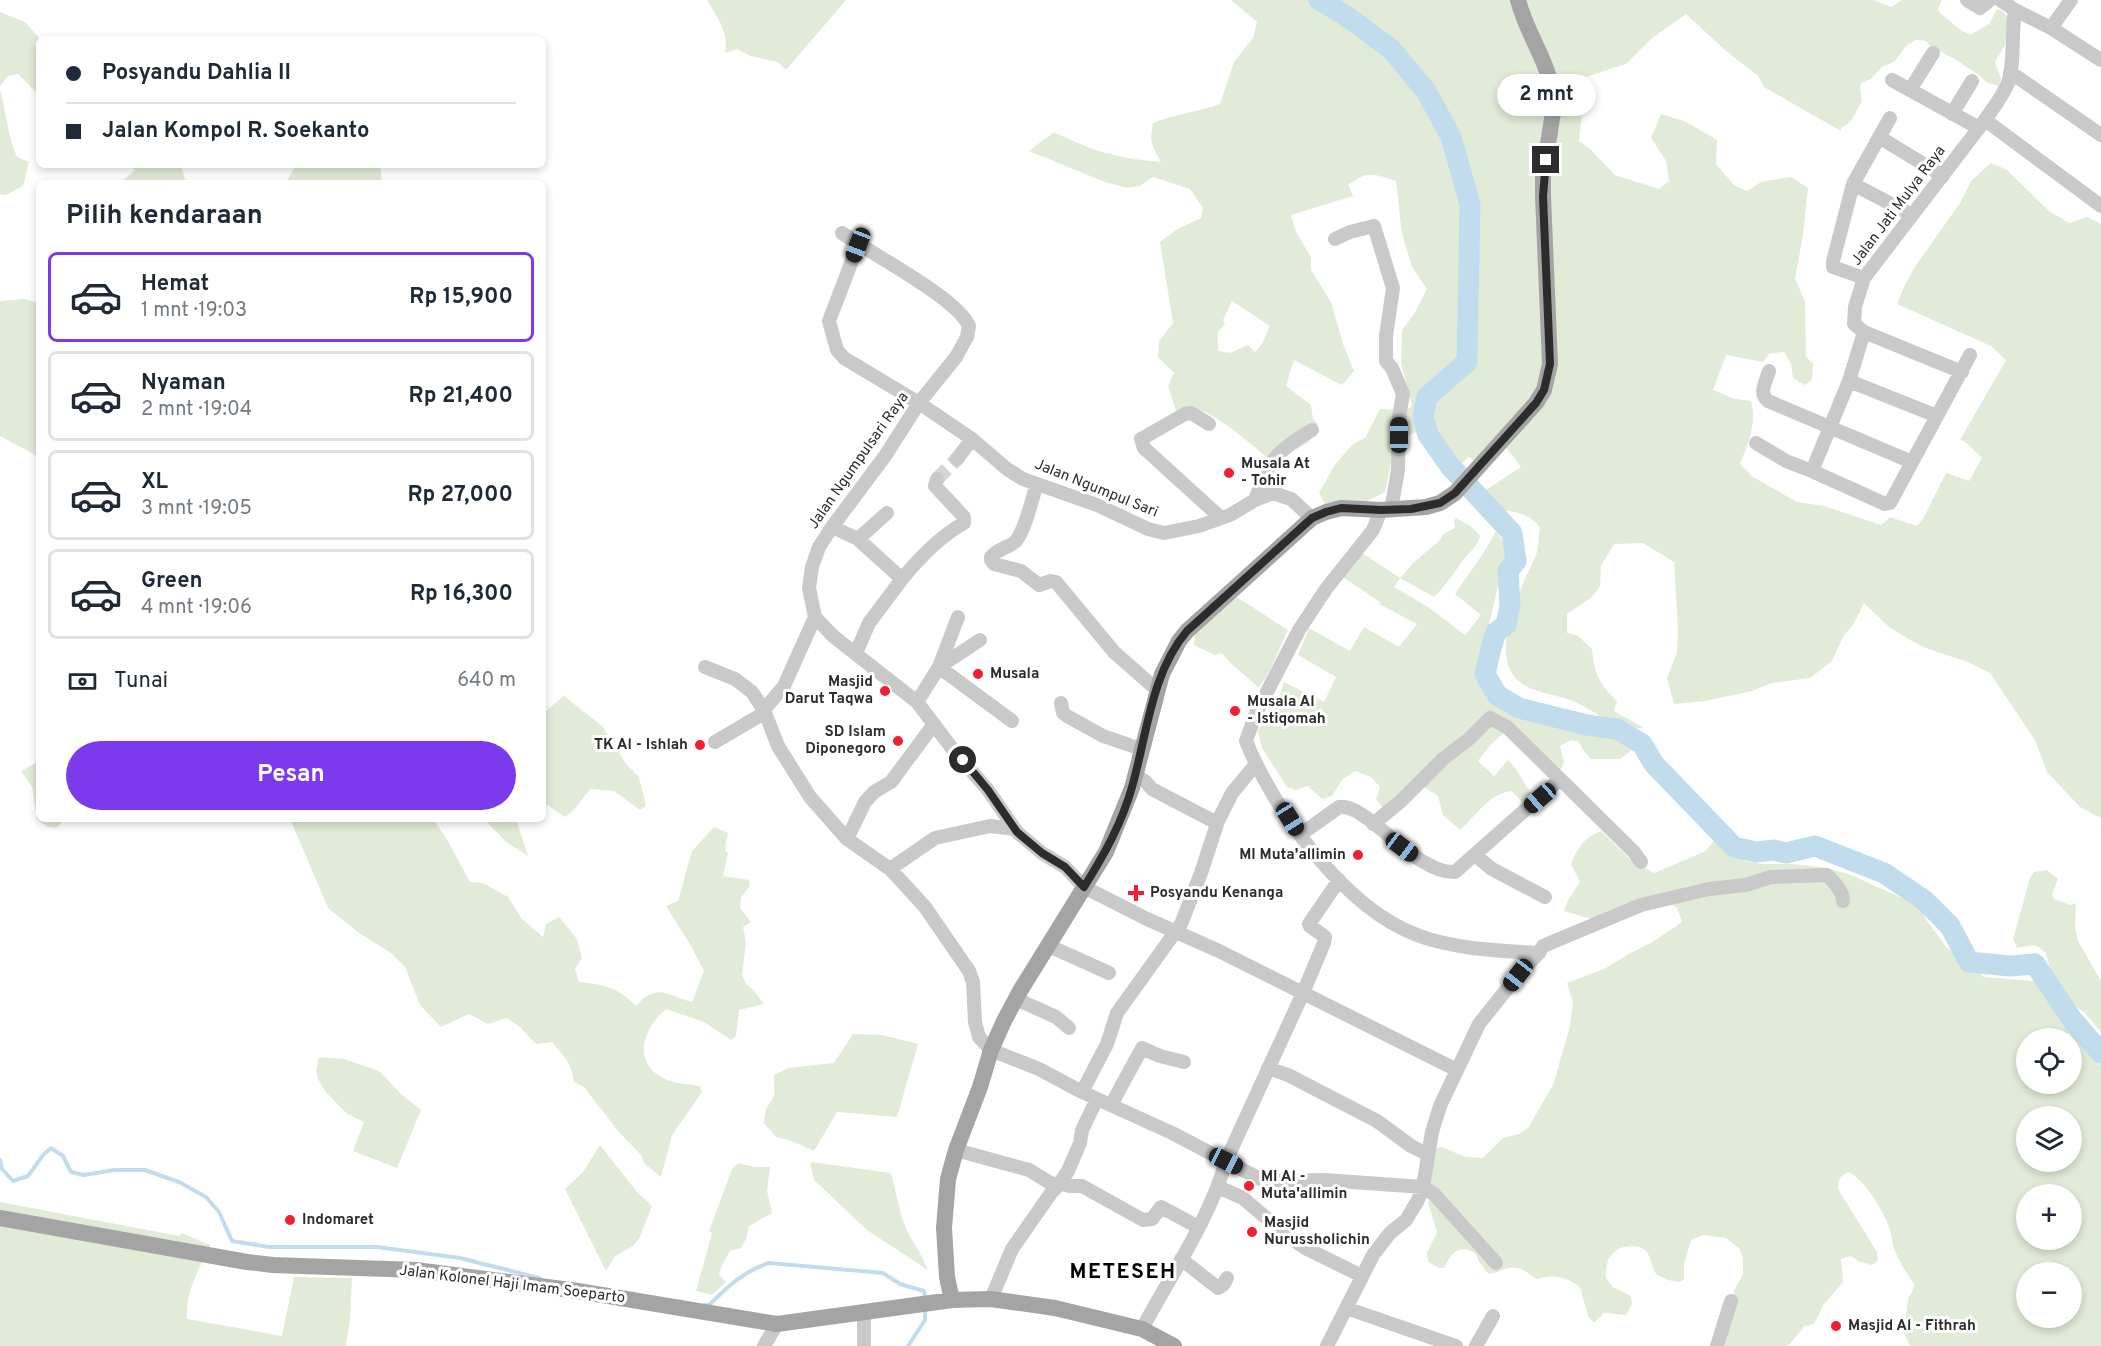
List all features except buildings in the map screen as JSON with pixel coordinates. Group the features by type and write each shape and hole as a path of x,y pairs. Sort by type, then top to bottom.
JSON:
{"main road":[{"path":"952,1300 947,1276 944,1228 948,1179 956,1150 980,1087 991,1050 1016,999 1106,852 1135,776 1157,690 1170,657 1187,631 1312,518 1341,508 1386,510 1426,507 1440,503 1455,493 1514,429 1544,390 1550,364 1543,176 1554,97 1546,64 1526,24 1518,0"},
{"name":"Jalan Kolonel Haji Imam Soeparto","path":"0,1218 247,1262 416,1270 578,1291 777,1324 952,1300 991,1299 1055,1308 1142,1329 1174,1346"}],"street":[{"path":"1967,0 1980,8 1990,0"},
{"path":"2000,0 2051,28 2101,60"},
{"path":"2051,28 2071,0"},
{"name":"Jalan Jati Mulya Raya","path":"1864,332 1854,324 1854,316 1864,278 1982,124 2008,83 2015,10"},
{"path":"1910,90 1933,54"},
{"path":"2010,72 2101,135"},
{"path":"1892,80 1952,114 1982,124 2101,206"},
{"path":"1952,114 1972,81"},
{"path":"1864,278 1833,267 1836,247 1853,184 1890,118"},
{"path":"1879,137 1943,176"},
{"path":"1853,184 1912,215"},
{"path":"1335,239 1350,232 1374,226 1393,288 1386,336 1386,361 1392,368 1403,394 1399,417 1398,470 1386,510 1326,589 1299,630 1276,672 1245,739 1256,764 1323,870 1339,880 1387,921 1418,935 1448,943 1507,952 1539,954"},
{"name":"Jalan Ngumpulsari Raya","path":"814,617 809,588 812,567 819,548 885,456 919,403 956,357 967,337 969,326 962,314 945,301 842,233"},
{"name":"Jalan Ngumpul Sari","path":"858,245 830,317 830,330 837,350 844,358 919,403 972,439 1007,469 1037,484 1097,505 1148,529 1164,533 1182,530 1230,515 1255,500 1273,493 1291,499 1312,518"},
{"path":"1818,473 1864,332 1962,372"},
{"path":"1756,443 1786,461 1886,504 1890,503 1970,355"},
{"path":"1770,371 1762,393 1765,399 1912,462"},
{"path":"1849,381 1937,416"},
{"path":"1209,424 1191,413 1185,414 1142,439 1144,448 1221,518"},
{"path":"1255,500 1264,473 1281,450 1312,430"},
{"path":"957,459 972,439"},
{"path":"856,653 869,623 902,579 948,532 964,523 964,517 935,486 938,479"},
{"path":"1037,484 1021,532 1014,542 995,551 990,557 991,560 994,564 1021,571 1038,585 1051,581 1056,582 1109,646 1157,690"},
{"path":"858,539 887,513"},
{"path":"832,527 858,539 902,579"},
{"path":"715,742 759,716 784,686 814,617 917,702 954,751 988,790 1015,829 1042,853 1065,867 1084,887 1456,1070"},
{"path":"917,702 939,667 958,617"},
{"path":"939,667 980,640"},
{"path":"705,667 735,679 752,692 764,710 778,746 810,797 847,839 890,869 925,907 969,971 973,981 975,1022 979,1037 991,1050 1039,1069 1082,1092 1172,1133 1264,1181 1313,1180 1423,1187 1434,1194 1496,1263"},
{"path":"939,667 1012,721"},
{"path":"1061,704 1067,716 1103,736 1141,749"},
{"path":"1373,824 1490,718 1507,727 1634,852 1641,862"},
{"path":"847,839 865,802 874,792 891,782 934,724"},
{"path":"1082,1092 1107,1044 1117,1013 1175,931 1188,908 1216,824 1232,793 1256,764"},
{"path":"1135,776 1156,792 1216,824"},
{"path":"1300,835 1339,807 1346,806 1355,809 1417,858 1441,870 1455,872 1560,779"},
{"path":"890,869 934,838 990,826 1015,829"},
{"path":"1475,855 1492,869 1545,897"},
{"path":"1327,1346 1373,1255 1390,1233 1412,1213 1423,1187 1431,1132 1440,1106 1479,1024 1518,975 1539,954 1543,946 1641,904 1709,889 1746,885 1771,877 1827,875 1837,885 1844,902"},
{"path":"1142,1329 1182,1259 1218,1187 1226,1161 1303,993 1325,939 1309,924 1339,880"},
{"path":"1048,946 1109,973"},
{"path":"1016,999 1056,1017 1069,1028"},
{"path":"1111,1105 1142,1048 1160,1056 1184,1062"},
{"path":"1268,1068 1288,1075 1377,1121 1411,1146 1427,1154"},
{"path":"991,1299 1012,1249 1051,1192 1059,1185 1080,1143 1082,1130 1097,1099"},
{"path":"956,1150 1029,1170 1059,1185 1082,1186 1143,1220 1152,1220 1158,1208 1161,1207 1198,1227"},
{"path":"1218,1187 1243,1198 1286,1235 1305,1248 1362,1276"},
{"path":"1182,1259 1218,1287 1223,1285 1227,1278"},
{"path":"1717,1346 1731,1301"},
{"path":"1346,1308 1456,1346"},
{"path":"864,1312 864,1346"},
{"path":"1476,1346 1493,1316"},
{"path":"764,1346 777,1324"}],"green space":[{"path":"707,0 846,0 786,70 778,62 751,56 737,49 725,53 724,31"},
{"path":"1231,0 1873,0 1891,7 1902,0 1942,0 1939,12 1970,35 1989,24 1997,9 2002,11 2008,17 2005,45 1995,62 2001,79 1999,86 1986,82 1958,61 1930,46 1926,41 1916,40 1907,45 1895,61 1882,67 1871,79 1861,83 1862,101 1851,120 1841,128 1841,131 1764,87 1758,76 1726,51 1686,14 1651,39 1626,64 1586,77 1579,141 1615,175 1659,189 1669,181 1666,161 1651,138 1661,114 1684,121 1717,140 1716,164 1734,185 1747,191 1761,182 1791,177 1808,188 1795,279 1805,301 1806,357 1813,363 1812,380 1805,385 1793,378 1791,364 1784,352 1769,354 1763,362 1726,355 1713,390 1735,399 1751,401 1752,425 1749,441 1740,464 1753,477 1797,502 1824,506 1881,525 1890,517 1917,526 1923,519 1946,473 1969,481 1982,458 1960,440 2006,360 1991,346 1897,304 1914,268 1960,203 1971,181 1991,163 2007,170 2050,212 2070,223 2087,217 2101,224 2101,818 2080,807 2047,772 2035,740 1990,673 1910,640 1889,627 1864,603 1853,625 1844,635 1832,661 1810,678 1772,683 1752,691 1706,701 1674,704 1667,678 1677,652 1674,562 1643,543 1614,544 1601,566 1600,586 1592,597 1567,614 1567,633 1577,635 1592,649 1598,678 1617,701 1614,711 1644,728 1633,728 1615,723 1573,701 1521,683 1511,671 1506,656 1506,639 1516,602 1537,552 1540,528 1526,516 1496,509 1484,491 1521,467 1505,446 1479,465 1469,457 1447,476 1415,432 1395,444 1385,492 1350,514 1326,506 1319,493 1334,466 1352,445 1365,438 1380,409 1407,410 1412,405 1401,363 1402,330 1414,314 1427,289 1412,267 1402,234 1396,181 1365,175 1348,184 1353,196 1291,215 1296,232 1311,257 1311,270 1331,302 1343,344 1354,371 1342,385 1294,360 1286,386 1311,405 1313,419 1318,424 1309,442 1276,465 1210,415 1190,408 1177,414 1168,386 1174,373 1158,357 1159,341 1173,323 1160,242 1176,230 1201,218 1203,208 1190,189 1153,177 1140,186 1127,188 1105,182 1029,151 1054,132 1081,145 1106,153 1161,162 1152,144 1153,123 1220,104 1234,62 1253,38 1257,22","holes":["1232,301 1270,326 1262,344 1255,352 1248,345 1230,353 1218,351 1218,332 1225,324 1223,320"]},
{"path":"0,12 25,22 37,36 36,92 18,74 8,76 0,86"},
{"path":"0,90 11,141 17,157 29,162 23,186 6,195 0,194"},
{"path":"133,168 182,168 185,180 123,180 135,170"},
{"path":"294,168 380,168 382,180 288,180"},
{"path":"24,299 36,302 36,455 0,436 0,301"},
{"path":"1456,518 1472,527 1480,536 1474,547 1434,597 1400,578 1414,562 1440,540 1443,534 1455,528"},
{"path":"1496,531 1507,548 1486,637 1481,682 1510,715 1609,736 1632,750 1620,759 1591,759 1579,742 1571,740 1560,746 1564,762 1560,771 1507,731 1491,744 1478,761 1494,776 1508,760 1532,795 1523,803 1512,791 1496,796 1460,830 1443,815 1438,796 1413,780 1398,799 1383,808 1376,799 1380,787 1371,777 1355,771 1342,780 1332,796 1322,799 1308,786 1296,790 1287,787 1262,748 1258,732 1266,715 1280,695 1284,682 1324,702 1336,677 1298,655 1309,628 1350,651 1364,627 1399,647 1417,624 1379,604 1380,602 1341,576 1362,553 1400,578 1394,587 1428,607 1465,635 1481,615 1455,594"},
{"path":"1235,596 1288,630 1259,688 1222,653 1215,655 1194,645 1195,634"},
{"path":"564,696 602,726 626,764 639,777 646,806 640,810 614,791 590,789 575,809 565,817 546,804 546,711"},
{"path":"36,763 36,813 32,787 21,771"},
{"path":"41,822 63,822 56,828 48,827"},
{"path":"291,822 435,822 470,882 483,883 508,897 522,919 543,937 546,924 559,917 577,939 582,958 575,969 579,982 610,988 636,1006 650,994 656,992 692,1002 704,971 666,906 678,901 692,851 714,827 728,833 725,850 728,853 723,876 749,880 750,886 741,897 740,908 751,922 743,927 746,942 742,975 747,985 764,1004 739,1010 736,1036 731,1040 704,1022 666,1009 651,1026 644,1045 644,1054 653,1071 672,1082 700,1086 702,1092 672,1135 661,1177 644,1163 641,1155 618,1131 584,1087 574,1082 569,1064 552,1042 536,1044 520,1027 507,1018 488,1024 469,1014 441,1027 420,1005 405,967 391,953 359,933 328,908"},
{"path":"487,822 517,822 528,856 506,842"},
{"path":"1601,831 1633,862 1654,873 1706,851 1717,836 1731,852 1745,861 1821,867 1849,874 1919,906 1947,948 1984,977 2033,981 2047,991 2072,1028 2016,1028 2016,1094 2082,1094 2082,1041 2101,1065 2101,1346 1910,1346 1904,1333 1908,1299 1914,1284 1897,1256 1889,1227 1877,1202 1867,1188 1849,1172 1840,1178 1838,1189 1877,1252 1878,1260 1872,1265 1858,1261 1851,1256 1841,1259 1843,1282 1824,1304 1814,1324 1805,1326 1788,1346 1712,1346 1734,1309 1734,1291 1743,1274 1740,1249 1726,1238 1703,1235 1691,1240 1684,1264 1684,1279 1680,1282 1668,1280 1656,1274 1648,1253 1642,1248 1626,1247 1615,1251 1607,1265 1606,1278 1613,1287 1631,1296 1632,1304 1626,1315 1604,1313 1594,1323 1588,1316 1580,1287 1564,1278 1554,1276 1536,1279 1513,1267 1489,1274 1479,1262 1476,1254 1465,1249 1456,1251 1444,1268 1428,1262 1427,1253 1437,1232 1428,1203 1429,1175 1434,1150 1441,1147 1466,1157 1483,1158 1503,1138 1519,1134 1528,1128 1553,1085 1570,1026 1573,1003 1567,983 1604,969 1654,941 1682,922 1677,908 1659,896 1595,920 1564,911 1568,900 1580,882 1571,864 1582,844 1590,836"},
{"path":"2047,870 2058,879 2052,894 2054,899 2070,905 2076,903 2075,927 2078,941 2101,981 2101,1032 2085,1013 2071,1003 2061,987 2053,980 2045,952 2035,945 2017,948 2013,939 2030,878 2034,872"},
{"path":"853,1034 882,1035 918,1044 897,1117 837,1112 814,1151 776,1137 764,1123 766,1109 774,1096 774,1075 788,1068 834,1063"},
{"path":"319,1057 344,1059 379,1071 401,1094 421,1110 397,1168 353,1151 364,1122 347,1114 325,1091 316,1071"},
{"path":"600,1145 637,1192 652,1206 639,1239 633,1246 615,1256 606,1271 565,1189 583,1172"},
{"path":"810,1162 891,1173 902,1218 928,1270 867,1230 814,1180"},
{"path":"738,1163 754,1167 770,1167 767,1191 772,1213 749,1226 741,1248 730,1251 719,1275 726,1282 712,1295 696,1291 712,1233 709,1231 732,1169"},
{"path":"0,1202 179,1236 182,1233 210,1245 190,1290 187,1319 282,1336 294,1277 352,1278 346,1346 0,1346"}],"waterway":[{"path":"1319,0 1345,15 1391,49 1426,91 1451,137 1470,204 1467,362 1427,397 1423,417 1428,435 1450,466 1512,533 1516,561 1508,571 1510,605 1506,625 1496,632 1485,674 1497,695 1519,708 1587,725 1617,729 1642,744 1654,764 1734,847 1756,852 1774,850 1786,853 1815,846 1884,873 1924,900 1950,926 1969,962 2010,966 2035,964 2071,1018 2101,1053"},
{"path":"0,1160 2,1169 13,1181 28,1176 51,1148 63,1156 71,1172 84,1175 114,1170 145,1170 179,1182 206,1197 219,1212 232,1241 269,1247 377,1247 460,1258 539,1278"},
{"path":"705,1305 708,1306 744,1275 769,1263 883,1273 900,1284 924,1291 925,1299"},
{"path":"908,1346 925,1320 925,1310"}],"tunnel":[{"path":"937,479 957,459"}],"place":[{"name":"Musala At - Tohir","path":"1229,473"},
{"name":"Musala","path":"978,674"},
{"name":"Masjid Darut Taqwa","path":"885,691"},
{"name":"Musala Al - Istiqomah","path":"1235,711"},
{"name":"SD Islam Diponegoro","path":"898,741"},
{"name":"TK Al - Ishlah","path":"700,745"},
{"name":"MI Muta'allimin","path":"1358,855"},
{"name":"Posyandu Kenanga","path":"1136,893"},
{"name":"MI Al - Muta'allimin","path":"1249,1186"},
{"name":"Indomaret","path":"290,1220"},
{"name":"Masjid Nurussholichin","path":"1252,1232"},
{"name":"Masjid Al - Fithrah","path":"1836,1326"}],"district":[{"name":"METESEH","path":"1123,1272"}],"route":[{"path":"963,760 988,790 1017,832 1042,853 1065,867 1084,887 1106,852 1123,812 1132,788 1162,674 1179,641 1187,631 1255,567 1312,518 1341,508 1411,509 1440,503 1455,493 1536,403 1544,390 1550,364 1543,196 1546,160"}]}
